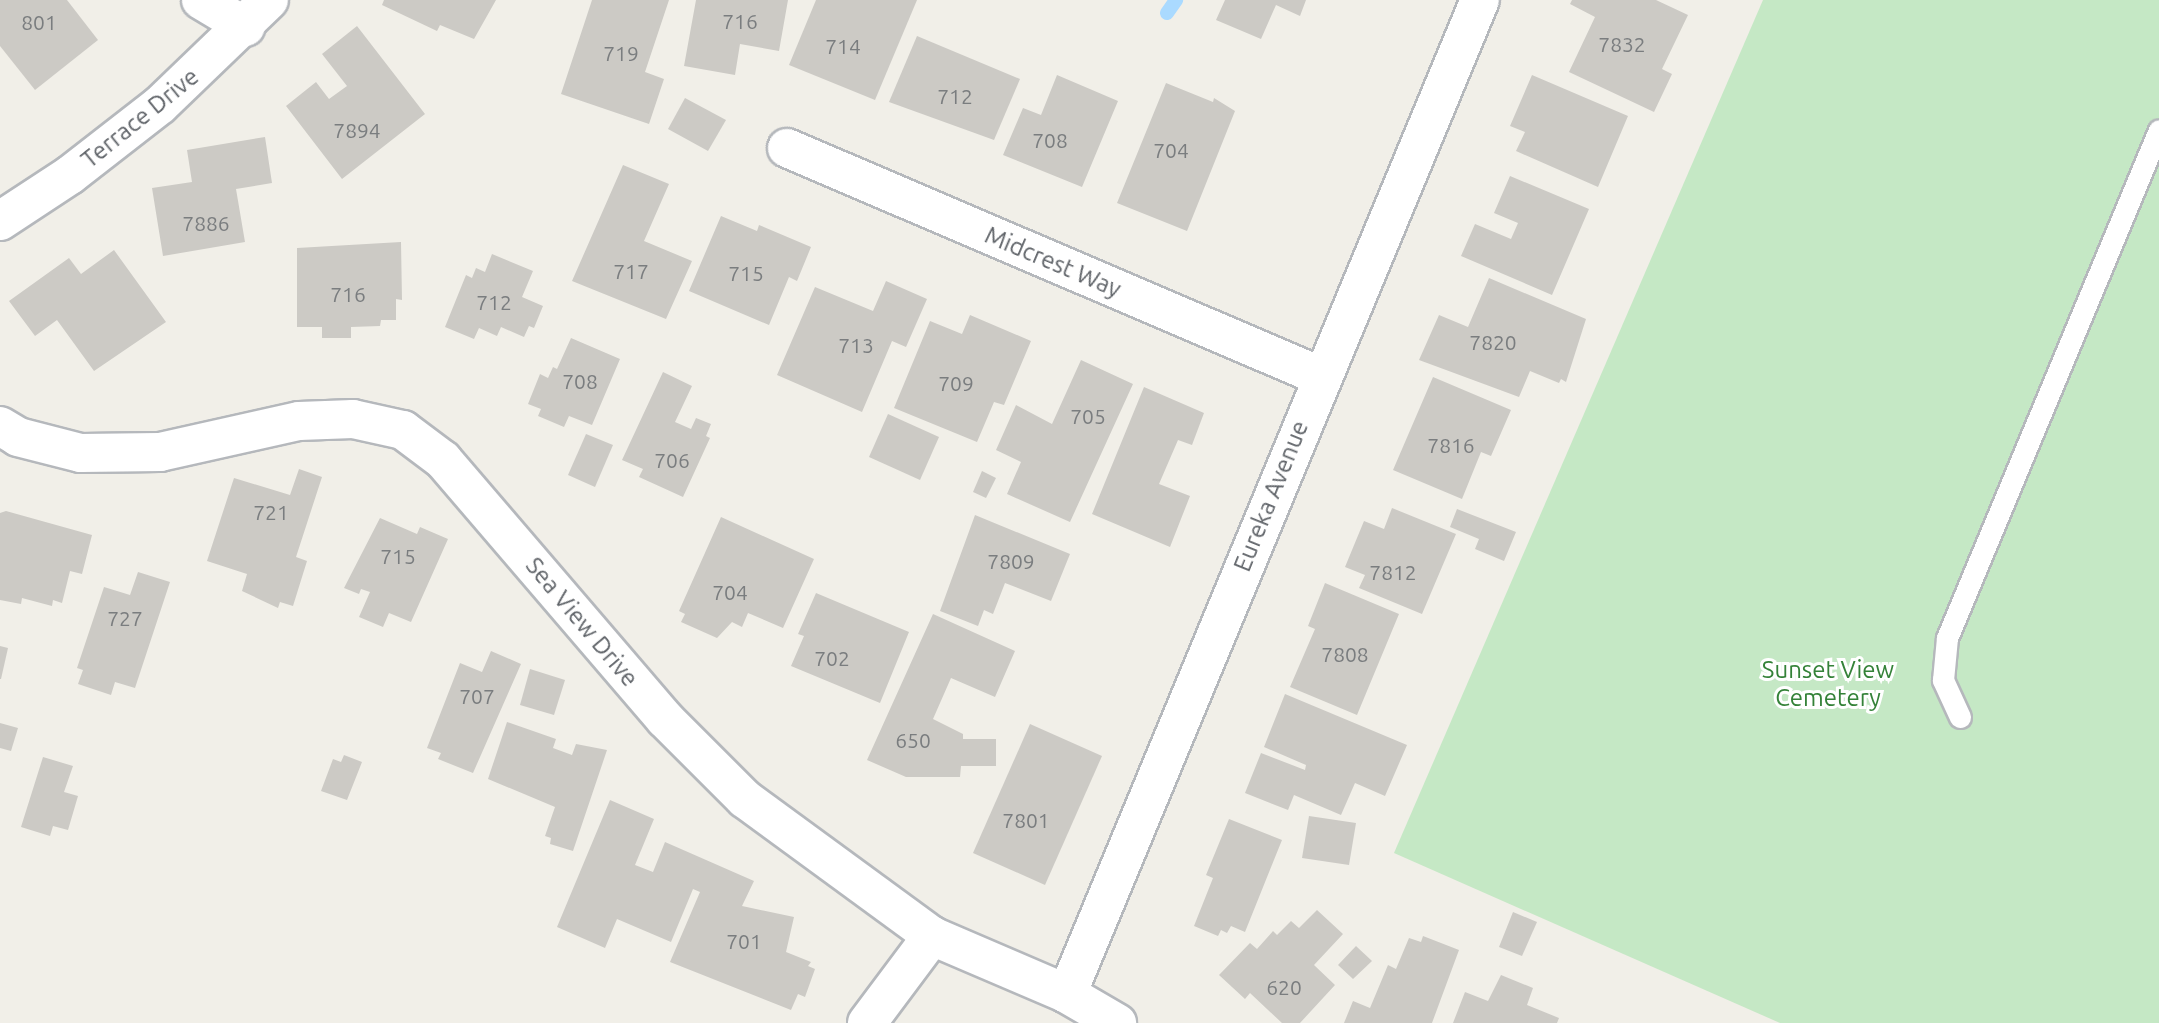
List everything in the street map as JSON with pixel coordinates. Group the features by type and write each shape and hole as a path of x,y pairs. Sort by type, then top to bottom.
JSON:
{"street":[{"path":"201,0 257,14"},
{"name":"Eureka Avenue","path":"1067,994 1320,376 1480,0"},
{"name":"Terrace Drive","path":"0,221 70,175 160,105 257,14"},
{"name":"Midcrest Way","path":"787,148 1320,376"},
{"name":"Sea View Drive","path":"0,426 18,437 81,453 160,452 299,421 353,419 403,430 443,460 665,719 745,799 932,936 1067,994 1117,1023"},
{"path":"867,1023 932,936"}],"lane":[{"path":"1960,718 1943,680 1948,638 2159,130"}],"green space":[{"name":"Sunset View Cemetery","path":"1763,0 2159,0 2159,1023 1780,1023 1394,853"}],"building":[{"path":"0,0 67,0 98,40 35,90 0,46"},
{"path":"384,0 496,0 474,39 440,25 437,31 382,5"},
{"path":"592,0 669,0 645,72 664,79 649,124 561,94"},
{"path":"696,0 788,0 779,51 740,44 735,75 684,66"},
{"path":"816,0 917,0 875,100 789,65"},
{"path":"1225,0 1306,0 1300,16 1276,5 1261,39 1216,20"},
{"path":"1572,0 1656,0 1688,15 1662,69 1672,74 1654,112 1569,72 1595,17 1570,4"},
{"path":"357,26 425,114 342,179 286,106 316,82 329,99 347,86 322,54"},
{"path":"917,36 1020,79 994,140 889,102"},
{"path":"1057,75 1118,101 1082,187 1003,155 1023,108 1041,115"},
{"path":"1532,75 1628,116 1598,187 1516,151 1525,132 1510,126"},
{"path":"1166,83 1213,102 1214,98 1235,111 1187,231 1117,203"},
{"path":"685,98 726,120 708,151 668,129"},
{"path":"265,137 272,183 236,189 245,242 163,256 152,188 192,182 187,150"},
{"path":"623,165 669,184 644,241 692,261 666,319 572,281"},
{"path":"1510,176 1589,209 1552,295 1461,256 1475,224 1511,239 1518,223 1494,213"},
{"path":"721,216 757,231 759,225 811,247 797,281 789,277 769,325 689,291"},
{"path":"401,242 402,300 396,299 396,320 381,320 380,326 351,327 351,338 322,338 322,327 297,327 297,248"},
{"path":"114,250 166,322 94,371 57,320 35,336 9,301 69,258 81,274"},
{"path":"492,254 533,271 522,297 543,306 534,328 529,326 524,337 501,327 497,336 479,328 474,339 445,327 466,275 472,278 476,268 485,272"},
{"path":"1489,278 1586,319 1566,382 1561,379 1559,383 1530,371 1519,397 1419,360 1439,315 1468,327"},
{"path":"886,281 927,299 906,347 892,341 862,412 777,375 815,287 873,311"},
{"path":"970,315 1031,341 1004,405 994,402 977,442 894,408 930,321 962,334"},
{"path":"571,338 620,359 592,425 569,416 564,427 538,416 541,409 528,404 540,374 548,378 553,367 557,369"},
{"path":"1081,360 1133,384 1070,522 1007,494 1021,462 996,450 1016,405 1052,424"},
{"path":"663,372 692,386 675,422 691,429 696,418 711,424 706,436 710,438 683,497 639,477 643,469 622,460"},
{"path":"1433,377 1511,410 1491,456 1481,452 1462,499 1393,470"},
{"path":"1144,387 1204,413 1192,445 1178,440 1159,484 1190,496 1170,547 1092,514"},
{"path":"888,414 939,437 920,480 869,457"},
{"path":"586,434 613,445 595,487 568,475"},
{"path":"299,469 322,477 296,557 307,561 293,606 280,602 278,608 242,591 247,574 207,561 234,478 290,495"},
{"path":"982,471 996,478 986,498 973,492"},
{"path":"1392,508 1456,534 1422,614 1359,588 1365,575 1345,567 1364,521 1384,529"},
{"path":"1457,509 1516,532 1504,561 1475,549 1479,539 1450,527"},
{"path":"6,511 92,535 82,574 70,571 62,603 53,600 52,606 22,598 21,604 0,600 0,513"},
{"path":"975,515 1070,554 1051,601 1005,583 993,614 984,610 978,626 940,611"},
{"path":"721,517 814,559 783,628 748,613 742,627 732,622 717,638 681,622 685,614 679,611"},
{"path":"380,518 417,534 420,527 448,539 411,622 389,613 383,627 359,617 370,592 361,589 359,594 344,588"},
{"path":"138,572 170,582 135,688 115,682 111,695 78,684 83,670 77,668 104,587 130,595"},
{"path":"1325,583 1399,614 1357,715 1290,687 1315,629 1308,626"},
{"path":"816,593 909,632 880,703 791,666 804,636 798,634"},
{"path":"933,614 1015,651 995,697 951,678 933,719 963,734 963,739 996,739 996,766 961,766 960,777 906,777 867,760"},
{"path":"0,646 8,648 1,679 0,679"},
{"path":"491,651 521,664 473,773 438,759 441,753 427,748 460,663 482,672"},
{"path":"530,669 565,680 554,715 520,705"},
{"path":"1285,694 1407,745 1385,796 1355,783 1341,815 1294,795 1288,810 1245,793 1261,753 1305,770 1306,765 1264,747"},
{"path":"507,722 556,739 553,748 572,755 576,744 607,750 573,851 550,844 551,838 545,836 555,807 488,779"},
{"path":"0,723 18,728 11,751 0,748"},
{"path":"1030,724 1102,756 1045,885 973,853"},
{"path":"344,755 362,762 347,800 321,791 333,759 341,762"},
{"path":"43,757 73,766 64,792 78,796 68,830 53,826 50,836 21,827"},
{"path":"610,800 654,819 635,865 653,872 665,842 754,881 742,906 794,917 786,952 811,962 808,966 815,969 805,997 798,994 791,1010 670,962 700,892 693,889 671,942 617,919 605,948 557,927"},
{"path":"1309,816 1356,823 1349,865 1302,858"},
{"path":"1229,819 1282,840 1245,932 1231,926 1227,933 1221,930 1218,936 1194,926 1213,878 1206,875"},
{"path":"1317,910 1343,934 1314,965 1335,985 1300,1023 1282,1023 1250,993 1245,999 1219,975 1250,943 1257,949 1273,931 1277,935 1291,921 1299,928"},
{"path":"1513,912 1537,922 1522,956 1499,947"},
{"path":"1423,936 1459,950 1432,1023 1344,1023 1353,1001 1370,1008 1388,965 1396,969 1409,938 1421,942"},
{"path":"1356,946 1372,961 1353,979 1338,965"},
{"path":"1501,975 1533,988 1527,1005 1559,1018 1557,1023 1453,1023 1465,992 1488,1001"}],"waterway":[{"path":"1167,13 1176,0"}]}
